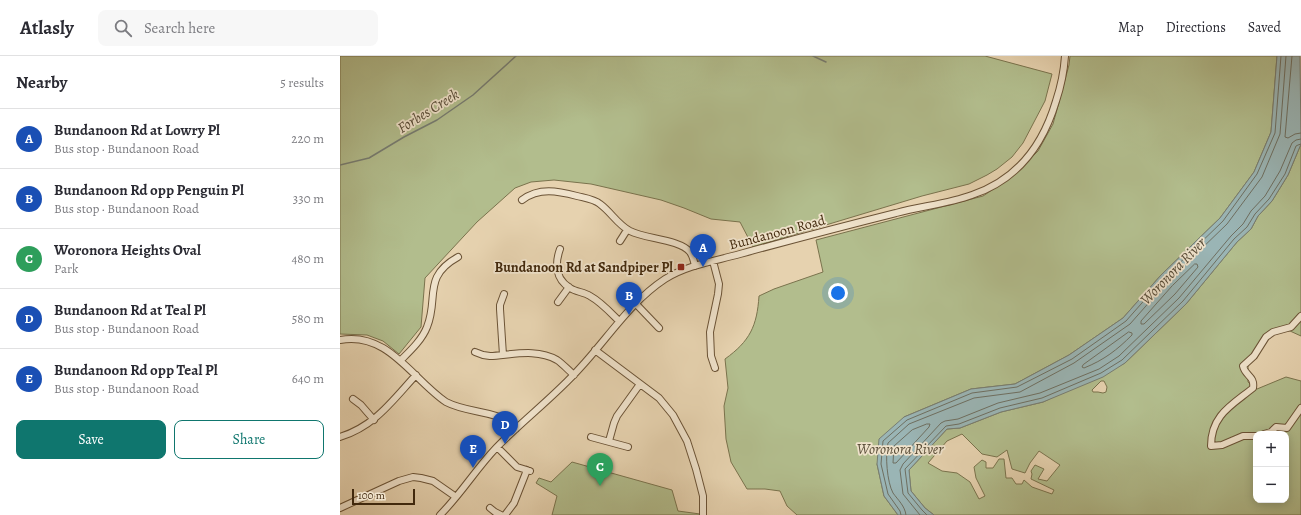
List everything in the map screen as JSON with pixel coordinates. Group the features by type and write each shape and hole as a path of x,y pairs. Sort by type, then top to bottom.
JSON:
{"street":[{"name":"Bundanoon Road","path":"440,515 497,447 574,375 619,321 666,278 678,272 713,261 901,211 965,198 994,186 1011,174 1035,149 1046,131 1061,85 1065,56"},
{"path":"522,200 538,192 551,191 565,192 590,199 601,205 627,230 685,247 690,252 695,266"},
{"path":"620,241 627,230"},
{"path":"560,249 557,256 557,270 561,279 568,287 585,293 596,300 619,321"},
{"path":"400,361 422,336 428,326 433,289 437,277 449,262 458,257"},
{"path":"713,261 719,284 710,332 711,356 715,368"},
{"path":"558,302 568,287"},
{"path":"503,355 500,305 504,294"},
{"path":"636,304 659,328"},
{"path":"1253,436 1238,437 1222,445 1210,446 1215,424 1222,412 1253,388 1254,383 1244,371 1243,366 1254,356 1266,336 1273,332 1291,327 1301,316"},
{"path":"340,340 352,339 370,342 384,348 446,402 457,407 499,417 506,420 516,429"},
{"path":"595,350 664,403 673,415 685,434 689,446 702,490 704,502 703,515"},
{"path":"475,352 490,356 530,353 546,355 558,361 574,375"},
{"path":"340,437 356,431 374,420 416,375"},
{"path":"609,441 615,419 640,384"},
{"path":"353,399 361,405 374,420"},
{"path":"1272,431 1276,426 1287,428 1301,408"},
{"path":"591,437 628,447"},
{"path":"497,447 517,467 528,471 514,503 505,515"},
{"path":"340,508 413,477 434,481 456,497"},
{"path":"490,508 501,515"}],"green space":[{"path":"340,56 985,56 1052,74 1045,101 1023,143 1012,157 987,175 969,184 922,196 753,247 740,222 711,219 661,200 591,184 554,180 531,182 515,188 477,222 425,278 421,327 399,354 383,341 367,335 340,334"},
{"path":"1070,56 1277,56 1271,132 1254,172 1220,218 1161,275 1123,318 1069,355 1015,384 971,389 904,417 877,464 884,496 898,515 797,515 787,506 780,491 747,489 731,462 726,439 724,406 728,388 725,359 741,346 751,332 758,307 759,296 774,289 823,272 816,240 983,196 1013,176 1038,151 1053,124 1069,65"},
{"path":"1301,144 1301,336 1290,331 1271,331 1261,341 1248,366 1248,382 1257,389 1286,377 1301,381 1301,515 934,515 925,508 911,491 909,470 947,429 960,428 1001,412 1043,402 1125,363 1186,304 1237,242 1251,229 1258,216 1272,201 1288,175","holes":["1101,381 1104,381 1107,387 1106,392 1093,392 1092,390","962,434 982,454 997,457 1007,450 1012,469 1025,473 1039,451 1060,465 1047,481 1038,479 1044,469 1035,465 1031,471 1031,479 1054,490 1052,494 1032,487 1024,480 1022,484 1016,484 1012,478 1006,478 1004,459 999,459 993,468 986,468 986,462 982,460 974,467 976,478 985,496 979,499 970,482 957,473 942,471 928,463 947,441"]},
{"path":"572,462 672,490 678,511 700,515 552,515 557,496 536,483 539,478 551,482"}],"water":[{"name":"Woronora River","path":"1277,56 1300,56 1301,144 1288,175 1272,201 1258,216 1251,229 1237,242 1186,304 1125,363 1103,377 1043,402 1001,412 960,428 947,429 909,470 911,491 925,508 934,515 898,515 884,496 877,464 879,439 904,417 971,389 1015,384 1069,355 1123,318 1161,275 1220,218 1254,172 1271,132"}],"waterway":[{"name":"Forbes Creek","path":"340,165 369,158 404,137 437,120 473,95 516,56"},
{"name":"Forbes Creek","path":"813,56 826,62"}],"place":[{"name":"Bundanoon Rd at Sandpiper Pl","path":"681,267"},
{"name":"Bundanoon Rd at Lowry Pl","path":"703,267"},
{"name":"Bundanoon Rd opp Penguin Pl","path":"629,315"},
{"name":"Bundanoon Rd at Teal Pl","path":"505,444"},
{"name":"Bundanoon Rd opp Teal Pl","path":"473,468"},
{"name":"Woronora Heights Oval","path":"600,486"}]}
